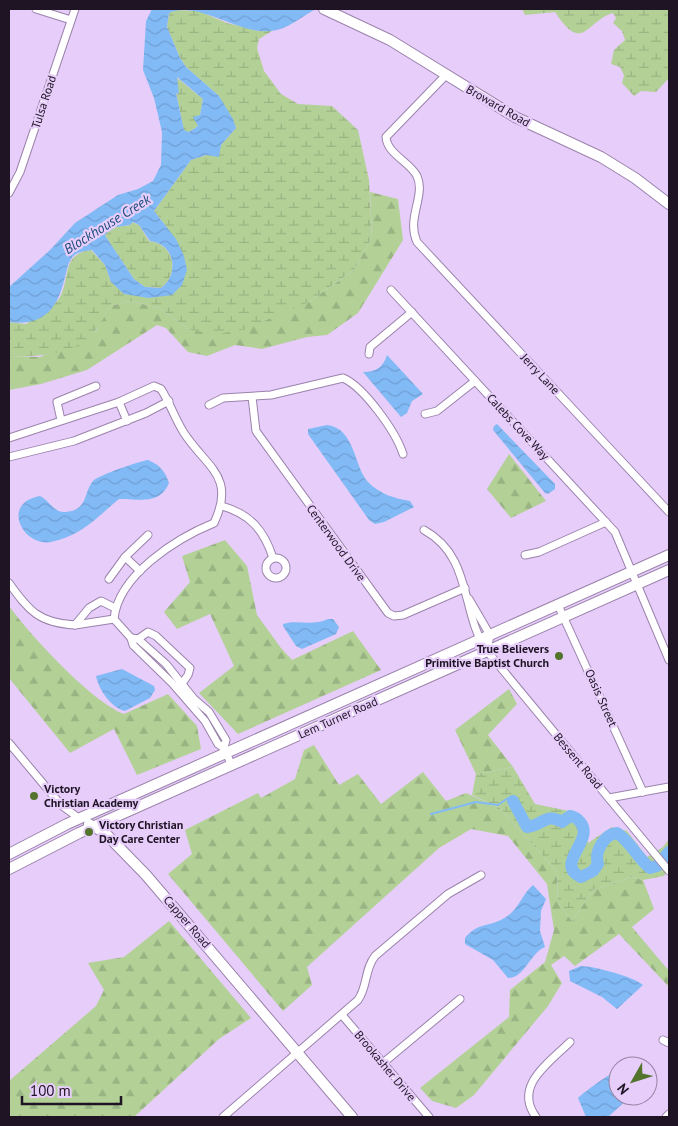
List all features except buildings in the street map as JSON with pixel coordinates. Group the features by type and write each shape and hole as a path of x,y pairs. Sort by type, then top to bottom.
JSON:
{"main road":[{"name":"Broward Road","path":"327,10 390,40 515,117 579,146 620,168 669,204"},
{"name":"Lem Turner Road","path":"9,854 225,751 356,696 669,555"},
{"name":"Lem Turner Road","path":"9,869 37,853 94,827 669,570"},
{"path":"356,696 361,708"},
{"name":"Capper Road","path":"80,819 105,833 146,875 352,1117"}],"street":[{"path":"36,9 71,20"},
{"name":"Tulsa Road","path":"9,192 20,172 75,9"},
{"name":"Jerry Lane","path":"446,75 386,137 389,147 418,178 418,193 412,226 414,234 422,248 669,512"},
{"name":"Calebs Cove Way","path":"391,290 619,538 669,660"},
{"path":"369,354 370,347 412,312"},
{"path":"209,405 223,398 252,397 343,378 356,386 398,438 403,454"},
{"path":"425,414 437,410 475,380"},
{"path":"61,420 57,402 96,386"},
{"path":"9,438 119,402 154,386 162,389 185,434 209,462 221,484 222,506 214,523 193,532 164,549 140,571 115,608 114,619"},
{"name":"Centerwood Drive","path":"252,397 256,431 388,613 394,616 403,615 465,588"},
{"path":"9,457 74,440 127,421 169,401"},
{"path":"119,402 127,421"},
{"path":"222,506 239,511 252,521 263,535 273,558"},
{"path":"525,555 539,552 606,522"},
{"name":"Bessent Road","path":"424,530 436,536 453,558 469,599 471,617 479,640 669,871"},
{"path":"109,579 124,557 148,535"},
{"path":"124,557 140,571"},
{"path":"9,583 34,614 60,624 75,625 114,619"},
{"name":"Bessent Road","path":"469,599 478,610 490,635"},
{"path":"75,625 89,608 101,601 115,608"},
{"name":"Oasis Street","path":"558,605 565,616 643,792"},
{"path":"114,619 135,639"},
{"path":"180,686 190,668 156,636 148,632 135,639 133,645 180,686 205,721 218,744 225,751 232,766"},
{"path":"487,651 490,635"},
{"name":"Capper Road","path":"9,743 61,805 80,819"},
{"path":"609,798 669,787"},
{"path":"223,1117 342,1015 363,994 369,964 375,956 455,889 481,875"},
{"path":"383,1063 460,999"},
{"name":"Brookasher Drive","path":"342,1015 429,1117"},
{"path":"536,1117 529,1107 527,1098 533,1078 570,1042"},
{"path":"666,1117 669,1114"}],"green space":[{"path":"522,9 669,9 669,78 656,92 641,91 634,96 622,83 624,75 620,67 611,64 614,50 625,40 622,31 613,23 616,18 613,13 604,17 584,32 579,33 572,31 564,25 555,12 525,15"},
{"path":"176,10 199,11 227,23 259,31 272,31 259,39 257,48 264,71 281,94 298,104 332,106 358,130 369,180 372,237 354,270 307,303 243,330 217,334 190,330 159,308 130,301 110,306 96,330 78,345 44,355 9,356 9,322 26,324 54,304 60,297 71,261 82,252 91,250 105,265 111,282 149,298 187,270 178,245 170,231 154,211 191,160 206,155 221,145 236,128 219,96 186,67 180,58 167,27 169,13"},
{"path":"176,77 203,99 198,126 189,132 184,131 176,92 178,94"},
{"path":"370,192 398,199 403,240 358,313 327,335 307,337 262,349 235,345 207,356 188,352 166,328 157,325 87,370 41,384 9,390 9,356 40,357 96,331 110,306 130,301 159,308 190,330 307,303 354,270 372,237"},
{"path":"132,222 139,225 149,241 158,243 169,253 172,260 171,275 161,288 145,287 134,279 106,237 105,234 116,227 130,225"},
{"path":"509,454 546,501 511,518 487,489"},
{"path":"225,540 247,566 257,615 292,660 353,631 381,670 238,734 199,693 234,666 210,614 177,629 164,612 190,582 182,556"},
{"path":"9,606 62,666 95,696 111,707 124,714 168,694 197,726 201,749 137,775 114,729 70,753 9,678"},
{"path":"509,689 517,704 488,735 513,767 476,774 455,730"},
{"path":"314,745 339,785 358,774 381,804 423,772 446,801 466,793 500,808 557,872 558,903 572,921 593,890 632,877 643,880 654,909 632,927 669,971 669,987 619,934 575,966 564,956 551,965 562,983 548,1006 474,1095 456,1108 432,1101 420,1088 509,1017 510,990 545,962 554,930 547,884 508,836 471,829 439,848 307,967 312,985 283,1011 168,874 192,854 185,830 258,793 261,798 295,779 304,750"},
{"path":"513,767 535,804 574,812 588,825 588,843 612,827 627,831 647,857 663,847 669,839 669,870 664,876 643,880 632,877 593,890 572,921 558,903 557,872 500,808 472,795 476,774"},
{"path":"169,921 251,1018 219,1039 134,1117 9,1117 9,1081 96,1006 104,990 88,963 124,957"}],"water":[{"name":"Blockhouse Creek","path":"152,9 316,9 289,25 271,31 245,28 193,11 181,10 169,13 167,27 180,58 186,67 219,96 233,119 236,128 221,145 219,157 206,155 191,160 154,211 176,239 184,256 187,270 182,285 172,295 149,298 124,294 111,282 105,265 92,250 83,251 77,253 71,259 61,292 52,309 45,315 30,322 9,322 9,287 50,250 75,223 118,195 138,189 153,181 161,165 162,132 154,98 143,70 146,21","holes":["177,77 203,99 200,115 193,117 198,126 189,132 184,130 176,93 179,94","133,222 139,225 150,241 158,243 165,248 172,260 171,275 161,288 145,287 134,279 106,237 105,234 116,227 130,225"]},
{"path":"387,355 423,394 412,401 407,413 401,417 363,372 379,368 384,363"},
{"path":"497,424 555,484 555,489 548,494 545,493 493,430"},
{"path":"327,425 336,428 349,440 363,475 368,482 377,490 387,495 410,501 414,507 384,522 375,524 369,520 308,434 308,429"},
{"path":"148,460 162,469 169,483 160,495 154,498 141,500 119,499 81,530 51,542 41,542 32,538 20,524 19,515 21,507 28,500 40,496 61,512 73,511 82,504 94,480 120,468"},
{"path":"333,619 339,627 336,634 302,649 296,646 283,626 283,624 294,622 310,623"},
{"path":"122,669 154,686 155,690 150,698 125,711 115,706 106,698 96,676"},
{"path":"533,885 546,899 541,911 540,931 545,947 535,954 519,974 508,978 493,960 465,944 465,938 475,929 495,923 510,914"},
{"path":"581,966 614,972 643,985 617,1009 602,997 570,981 569,971"},
{"path":"608,1075 608,1106 620,1106 608,1117 586,1117 578,1098"}],"waterway":[{"path":"431,814 476,802 498,805 508,798 513,801"},
{"path":"513,801 527,827 552,818 562,822 570,816 579,821 583,829 583,836 571,865 574,872 581,877 593,871 598,864 599,849 608,836 613,834 617,833 622,837 650,868 657,866 669,852"}],"place":[{"name":"True Believers Primitive Baptist Church","path":"559,656"},
{"name":"Victory Christian Academy","path":"34,796"},
{"name":"Victory Christian Day Care Center","path":"89,832"}]}
